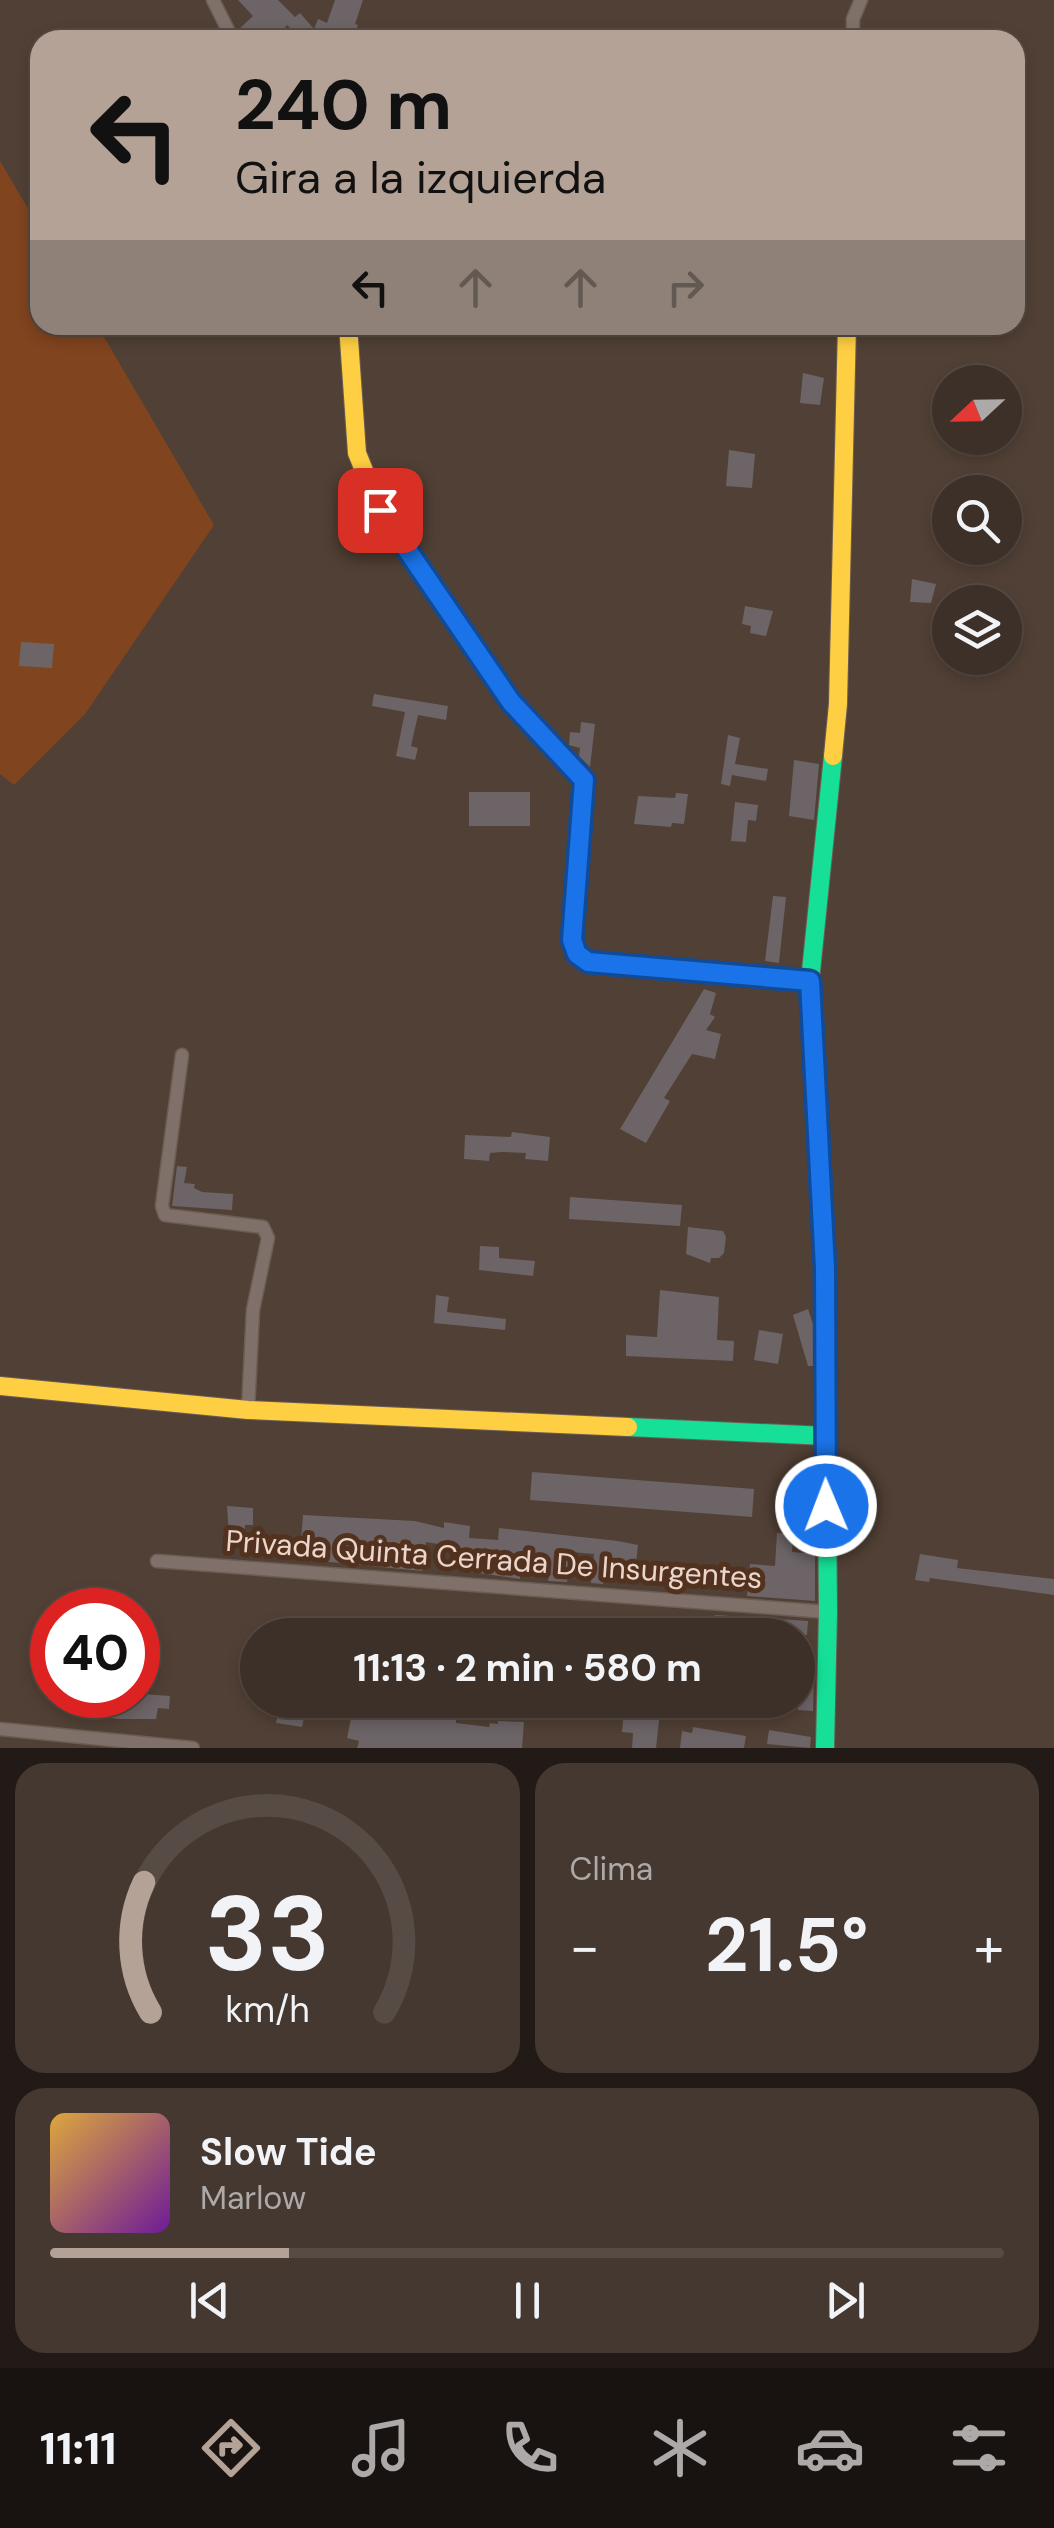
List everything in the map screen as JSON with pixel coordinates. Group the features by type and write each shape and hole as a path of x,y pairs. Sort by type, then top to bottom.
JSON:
{"street":[{"path":"213,0 228,30"},
{"path":"853,30 860,0"},
{"path":"349,335 357,452 380,510 511,702 584,780 572,940 577,954 588,962 810,981"},
{"path":"825,1748 825,1268 810,981 838,704 848,335"},
{"path":"182,1055 162,1206 165,1215 263,1227 268,1238 253,1310 248,1410"},
{"path":"0,1386 248,1410 826,1436"},
{"name":"Privada Quinta Cerrada De Insurgentes","path":"157,1561 828,1612"},
{"path":"0,1728 194,1748"}],"shaded area":[{"path":"0,161 30,212 30,335 103,335 214,525 85,714 14,785 0,774"}],"building":[{"path":"238,0 278,0 295,17 300,13 314,29 318,19 327,23 335,0 363,0 356,30 292,30 287,25 284,30 240,30 253,16"},
{"path":"803,373 824,378 820,405 800,403"},
{"path":"729,450 755,454 752,488 726,486"},
{"path":"912,579 936,584 932,585 931,603 910,602"},
{"path":"745,606 773,611 766,636 750,633 751,626 742,624"},
{"path":"21,642 54,644 52,668 19,666"},
{"path":"374,694 448,706 446,720 418,715 411,746 418,748 415,760 396,756 405,712 372,706"},
{"path":"581,722 595,724 590,767 579,756 580,748 569,745 570,732 580,733"},
{"path":"728,735 740,738 735,764 768,769 766,781 732,775 730,786 721,784"},
{"path":"794,760 819,764 814,820 789,816"},
{"path":"469,792 530,792 530,826 469,826"},
{"path":"676,793 688,794 684,824 634,824 638,796 675,798"},
{"path":"735,802 758,805 756,821 748,820 746,842 731,841"},
{"path":"773,896 786,897 779,963 765,961"},
{"path":"704,989 716,993 710,1014 715,1017 706,1030 721,1034 715,1059 692,1054 664,1098 670,1101 646,1143 620,1129"},
{"path":"512,1132 550,1137 548,1161 525,1159 526,1153 502,1152 490,1153 489,1161 464,1159 465,1135 511,1137"},
{"path":"177,1166 187,1167 184,1183 195,1184 194,1188 202,1192 233,1194 232,1210 172,1206"},
{"path":"570,1197 682,1205 680,1226 569,1219"},
{"path":"688,1227 723,1231 724,1253 711,1258 710,1263 686,1254"},
{"path":"480,1246 499,1247 499,1258 535,1261 533,1276 479,1270"},
{"path":"660,1290 719,1297 717,1340 734,1341 733,1361 626,1356 626,1335 657,1337"},
{"path":"436,1295 449,1297 447,1312 506,1319 505,1330 434,1323"},
{"path":"808,1309 813,1324 813,1366 808,1366 793,1315"},
{"path":"759,1330 783,1334 778,1364 754,1360"},
{"path":"532,1472 754,1489 752,1517 530,1500"},
{"path":"227,1506 253,1508 253,1525 245,1525 244,1536 229,1535"},
{"path":"303,1515 415,1521 444,1528 444,1522 470,1526 469,1538 498,1540 499,1528 618,1541 638,1545 636,1564 605,1560 603,1584 591,1583 594,1554 571,1552 567,1582 548,1581 549,1576 520,1573 520,1579 471,1572 472,1550 426,1542 422,1571 309,1560 310,1553 300,1552"},
{"path":"777,1533 793,1534 792,1552 815,1554 815,1601 747,1596 750,1564 775,1566"},
{"path":"920,1554 958,1560 957,1568 1054,1579 1054,1595 930,1578 929,1582 915,1580"},
{"path":"715,1615 762,1618 715,1618"},
{"path":"160,1695 170,1696 169,1709 160,1708"},
{"path":"277,1718 304,1718 302,1727 276,1723"},
{"path":"351,1718 456,1718 456,1723 489,1727 498,1721 524,1722 522,1748 357,1748 359,1741 347,1738"},
{"path":"623,1718 659,1718 656,1748 632,1748 633,1733 622,1732"},
{"path":"693,1727 746,1736 744,1748 680,1748 682,1731 692,1733"},
{"path":"769,1730 811,1737 810,1748 767,1744"}],"traffic: fast":[{"path":"825,1748 825,1267 810,981 833,756"},
{"path":"572,766 584,779 572,940 577,954 588,962 810,981"},
{"path":"628,1427 826,1436"}],"traffic: slow":[{"path":"349,335 357,453 380,510 511,703 572,766"},
{"path":"833,756 838,704 847,335"},
{"path":"0,1386 248,1410 628,1427"}],"route":[{"path":"380,510 511,702 584,780 572,940 577,954 588,962 810,981 825,1268 826,1506"}]}
